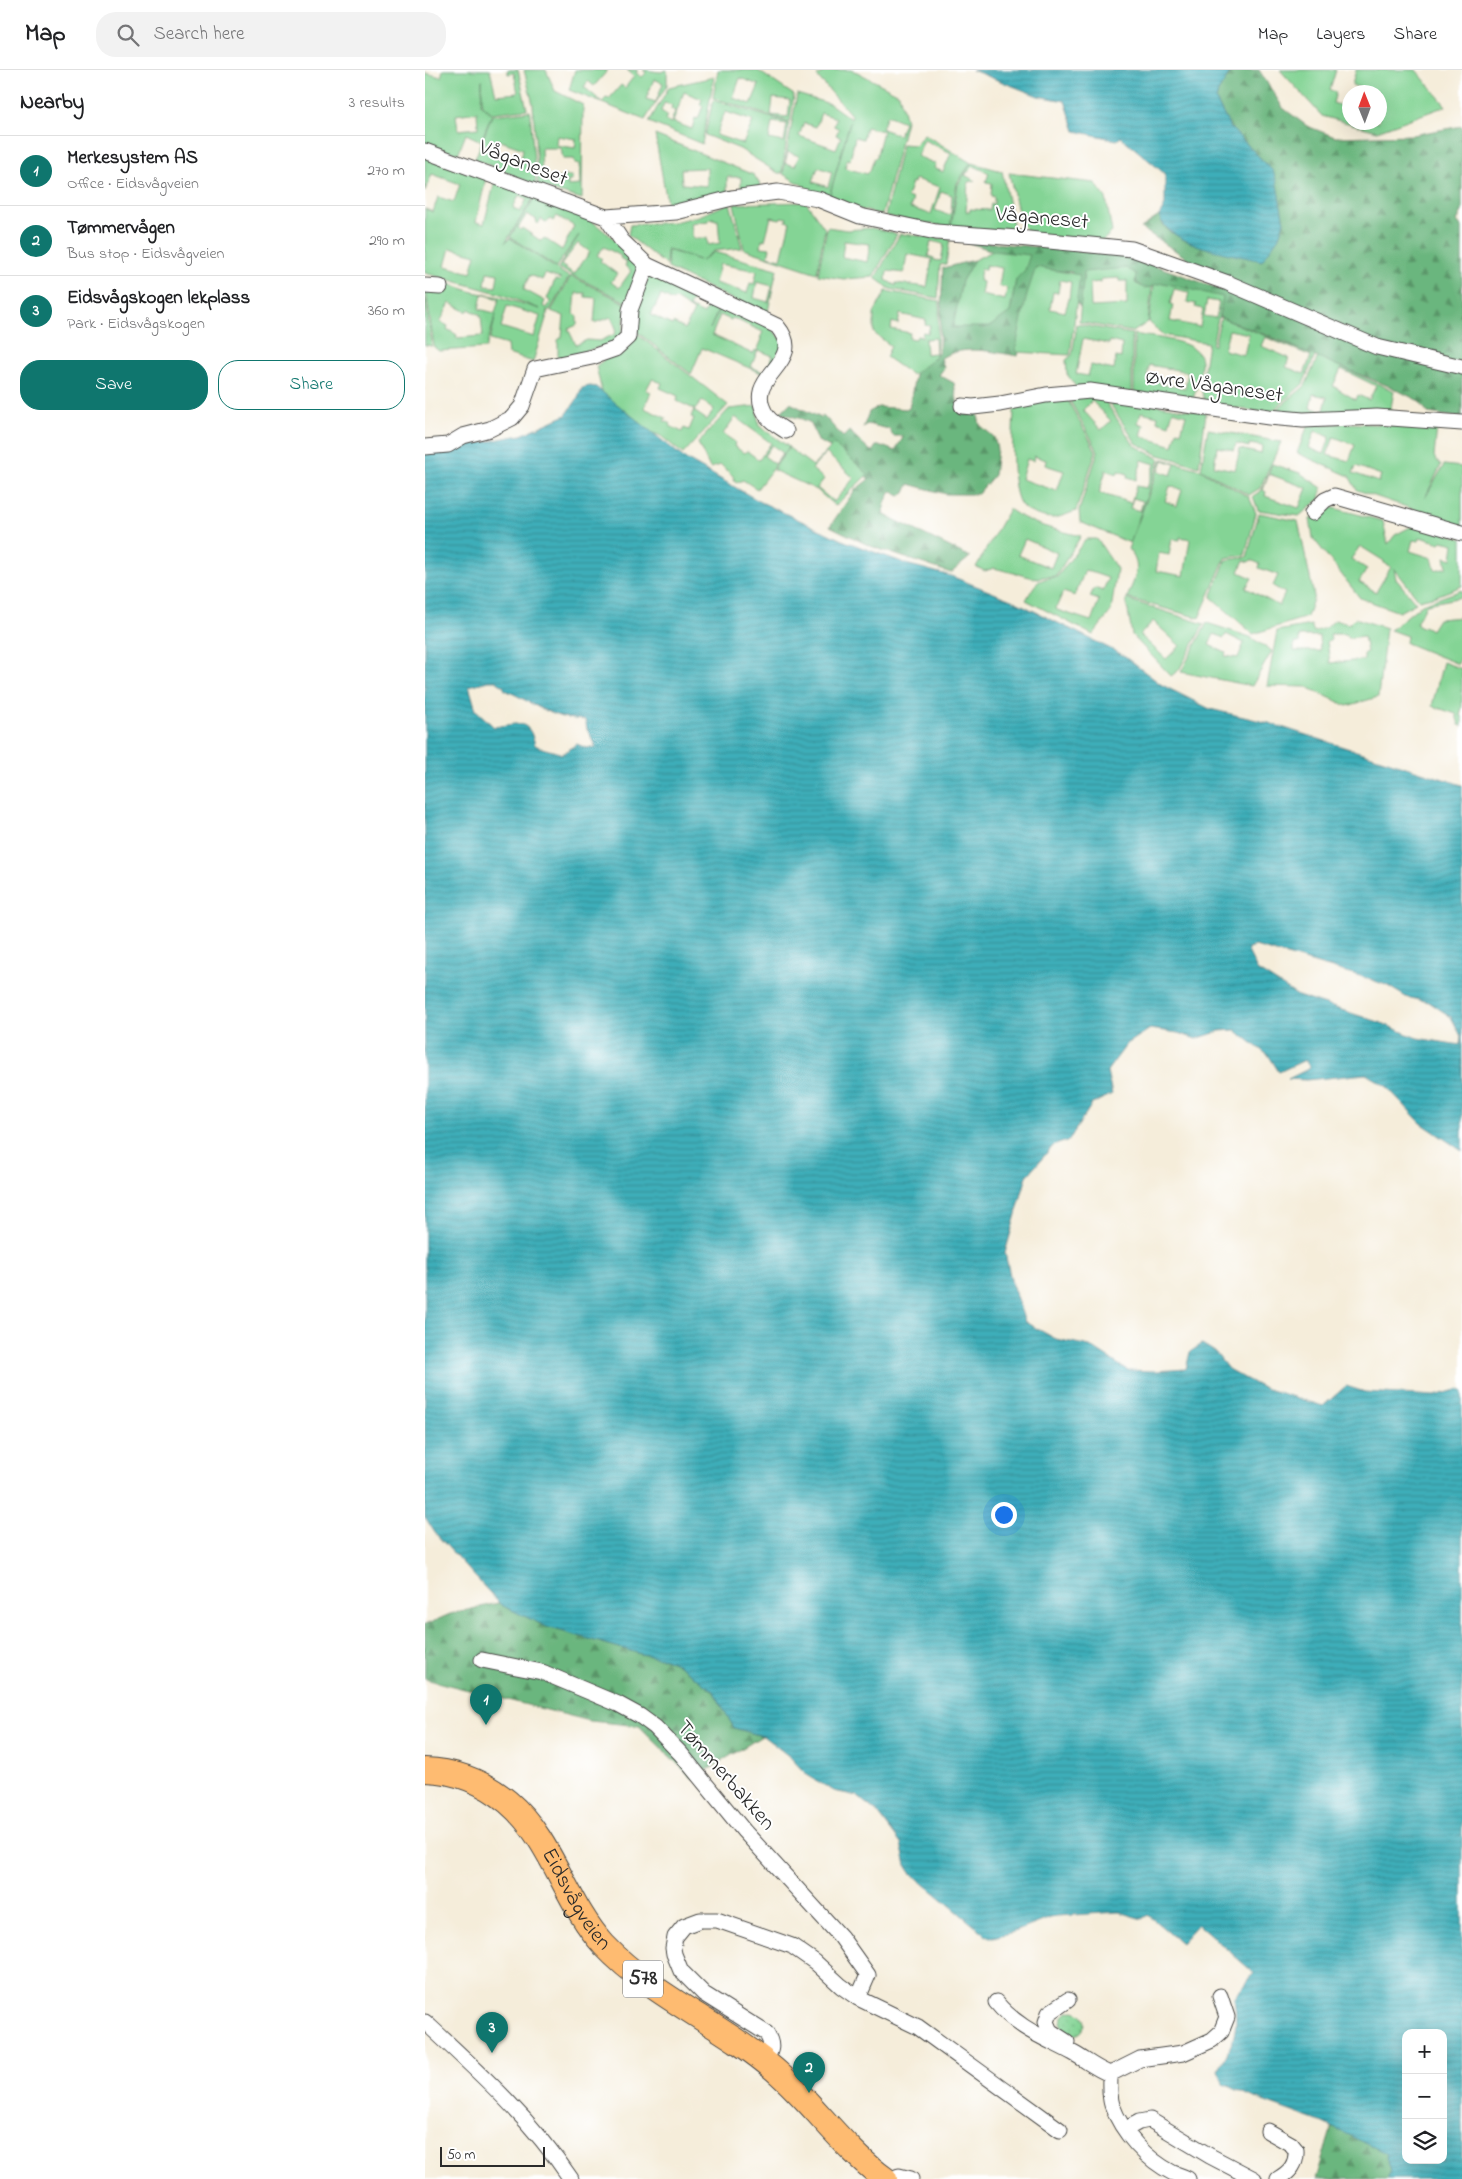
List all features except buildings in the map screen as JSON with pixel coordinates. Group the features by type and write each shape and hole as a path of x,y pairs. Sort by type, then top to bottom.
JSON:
{"main road":[{"name":"Eidsvågveien","path":"425,1770 453,1774 475,1781 509,1803 531,1827 584,1920 605,1946 647,1982 765,2062 784,2079 854,2153 885,2179"}],"street":[{"name":"Våganeset","path":"425,151 606,217 675,212 732,198 778,192 818,199 860,216 936,232 1132,249 1228,282 1377,347 1462,367"},
{"path":"606,217 623,241 647,265 777,326 786,337 786,353 763,385 761,402 768,417 786,431"},
{"path":"425,448 448,445 463,436 490,429 512,418 522,406 535,368 592,357 615,349 628,337 630,310 647,265"},
{"name":"Øvre Våganeset","path":"962,406 1000,404 1046,395 1091,391 1269,418 1303,420 1377,417 1462,423"},
{"path":"1312,512 1325,500 1334,496 1440,525 1462,533"},
{"name":"Tømmerbakken","path":"481,1660 542,1672 618,1704 655,1727 681,1754 744,1831 841,1938 869,1976 858,1998"},
{"path":"765,2062 771,2049 770,2039 766,2033 704,1994 681,1971 673,1948 675,1937 684,1926 700,1920 712,1920 782,1941 803,1952 841,1986 858,1998 918,2027 1060,2130"},
{"path":"996,2002 1028,2031 1073,2053 1097,2069 1110,2074 1140,2059 1183,2053 1212,2040 1221,2032 1227,2017 1220,1996"},
{"path":"1067,2000 1049,2013 1046,2022 1047,2026 1057,2037 1082,2049 1100,2062 1110,2074 1112,2104 1126,2130 1145,2153 1173,2172 1188,2179"},
{"path":"425,2022 504,2096 554,2153 571,2179"},
{"path":"1126,2130 1139,2122 1150,2120 1210,2156 1254,2179"},
{"path":"1268,2131 1291,2144 1296,2150 1297,2159 1294,2165 1285,2175 1278,2179"},
{"path":"891,2179 899,2176 911,2179"}],"green space":[{"path":"443,70 490,70 496,95 518,93 514,73 508,74 507,70 518,70 527,109 492,113 482,105 482,80 481,105 492,114 481,141 466,134 458,154 425,144 425,73 441,77","holes":["477,112 478,128 458,130 456,115"]},
{"path":"524,70 546,70 555,91 583,105 582,199 538,186 533,104","holes":["557,136 576,139 575,148 556,145","541,148 561,148 563,159 574,159 575,163 580,164 581,185 568,186 568,181 572,181 572,176 563,176 562,178 542,176"]},
{"path":"575,70 608,70 594,86 588,81 584,87 602,102 606,98 609,99 621,85 625,88 634,76 627,70 638,70 636,73 642,77 646,73 643,70 661,72 667,70 667,85 645,120 569,90","holes":["654,79 663,83 656,102 646,99"]},
{"path":"718,70 757,70 794,95 790,122 713,98","holes":["740,78 759,85 751,104 733,98","773,98 790,100 788,117 771,115"]},
{"path":"827,70 850,70 899,94 906,121 882,215 828,201 850,122 828,200 783,174 797,94 830,104 851,119 852,116 817,76","holes":["821,113 836,118 834,126 839,129 836,135 841,137 836,149 799,136 804,123 816,127","887,115 904,122 899,135 882,129","866,127 883,131 876,158 874,158 870,171 867,174 845,168 847,159 850,160 855,137 863,139","788,152 799,156 795,166 785,163","818,167 832,172 828,187 813,182"]},
{"path":"1232,70 1259,70 1283,108 1307,126 1335,137 1412,135 1462,126 1462,211 1457,221 1462,227 1462,418 1428,413 1419,401 1391,387 1219,317 1221,302 1163,284 1145,289 1136,283 1135,274 1125,269 1089,272 1081,309 1076,301 1072,272 1038,269 1018,356 969,350 959,351 941,358 944,368 939,375 954,383 959,412 977,411 980,425 994,437 997,449 994,475 978,494 946,494 909,484 905,493 900,496 891,491 885,503 883,514 970,557 951,573 870,546 830,526 855,490 869,479 830,447 818,441 811,423 780,413 790,403 821,418 823,415 843,437 849,431 872,452 876,446 882,446 895,451 904,436 893,436 889,429 867,424 863,428 869,412 878,407 909,409 916,369 926,358 934,359 939,352 943,268 974,260 962,281 959,296 1010,312 1016,279 1025,270 1029,255 993,251 961,240 1126,255 1250,300 1141,228 1159,216 1163,225 1171,233 1284,222 1273,171 1230,127 1216,100 1218,92"},
{"path":"1280,70 1336,70 1330,90 1336,92 1333,103 1342,106 1342,121 1322,116"},
{"path":"1356,70 1416,70 1446,106 1387,127 1387,85 1352,85"},
{"path":"714,77 702,144 649,122 669,87","holes":["684,92 702,99 700,105 703,106 698,119 695,118 692,129 673,122","664,103 672,105 671,109 675,111 671,123 665,120 667,115 661,111"]},
{"path":"713,100 789,123 782,173 778,173 740,149 705,135","holes":["726,112 753,121 743,144 716,135","772,122 787,124 784,142 769,139"]},
{"path":"530,111 536,185 475,159 492,115","holes":["498,140 523,149 520,164 517,165 492,156"]},
{"path":"924,134 971,163 957,183 950,227 885,216 902,144 915,145","holes":["924,140 951,153 943,172 934,168 936,164 917,156","915,179 940,187 931,214 910,208 913,199 907,197 912,182 914,183","941,191 952,195 951,213 948,215 935,210"]},
{"path":"655,135 754,175 764,191 668,208","holes":["707,168 707,186 682,184 681,169","727,177 741,177 741,191 727,191"]},
{"path":"425,157 486,178 476,222 484,224 495,181 534,197 505,243 510,238 569,277 550,310 546,311 548,312 533,362 508,354 507,345 490,340 496,314 486,348 439,351 434,347 425,283 441,281 473,292 500,297 540,309 501,294 425,273 425,209 433,212 438,197 454,202 460,184 432,174 425,191","holes":["519,195 527,199 520,212 513,208","450,248 476,255 471,273 445,266","487,272 498,274 496,287 485,286","545,274 561,279 559,281 555,280 547,299 551,301 547,308 543,306 545,301 523,289 530,275 542,280","482,294 499,299 495,313 479,309","450,303 467,312 469,309 481,316 483,336 456,338 457,335 447,329 448,326 440,322","507,306 540,316 534,337 501,327"]},
{"path":"972,163 1002,171 1013,225 1008,232 951,227 958,184","holes":["974,166 989,173 986,182 992,183 991,196 994,197 994,204 991,204 990,210 970,209 970,212 966,212 968,182 975,181 965,175"]},
{"path":"1009,173 1095,183 1106,198 1112,232 1101,242 1032,235 1021,224"},
{"path":"535,197 582,213 640,260 641,272 626,302 558,268 579,235 556,267 510,237","holes":["527,214 537,220 538,224 541,219 546,222 550,219 553,221 557,216 574,226 562,250 544,238 541,241 522,228 521,230 518,228","578,243 590,252 574,274 561,265","604,247 621,256 620,258 627,263 625,266 631,271 619,288 611,282 617,274 600,261 602,259 597,255"]},
{"path":"806,202 825,229 817,273 744,249 734,204","holes":["771,217 780,219 781,217 787,218 786,221 790,222 781,259 768,256 770,248 761,247 762,239 765,240"]},
{"path":"730,203 742,248 714,251 701,261 714,252 777,269 767,316 668,268 667,250 699,260 667,249 666,265 628,235 630,225 674,222 699,216","holes":["714,218 714,220 718,220 720,243 708,245 707,238 693,239 691,223 709,221 709,219","720,264 757,271 754,284 750,283 747,293 715,283","757,282 772,286 768,302 754,298"]},
{"path":"827,227 847,230 872,228 897,234 873,277 844,279 818,275","holes":["844,241 870,244 867,262 842,257"]},
{"path":"900,234 950,239 946,264 940,265 938,298 890,289 875,278","holes":["931,241 944,244 941,261 934,260 934,258 928,256","907,254 932,259 927,287 896,283 896,286 886,280 887,271 904,273"]},
{"path":"993,251 1030,255 1025,270 1016,279 1010,312 989,327 953,327 962,281 974,260","holes":["986,265 1002,268 999,286 1007,288 1005,300 981,295 983,282 979,281 981,269 985,269"]},
{"path":"1036,267 1080,275 1070,355 1015,352 1027,294","holes":["1060,280 1071,282 1065,312 1050,309 1053,292 1058,293"]},
{"path":"1126,268 1136,274 1135,283 1144,288 1152,287 1148,322 1133,332 1079,322 1084,272","holes":["1119,278 1119,281 1127,281 1127,305 1091,307 1090,283 1101,282 1101,279"]},
{"path":"659,274 721,303 710,329 722,303 772,329 785,343 766,375 702,348 691,374 637,332 633,320 648,277","holes":["661,295 673,301 675,299 694,311 685,329 651,315","695,295 707,301 704,307 707,308 704,314 689,307","720,315 731,320 733,318 763,332 757,351 755,350 753,354 712,335","758,350 773,356 766,373 751,367"]},
{"path":"571,276 627,304 622,334 616,343 558,358 558,340 562,337 564,316 551,311","holes":["576,293 585,293 585,297 596,298 594,323 611,317 616,328 615,334 600,341 587,340 576,345 568,329 577,325 577,315 574,314"]},
{"path":"1163,283 1223,297 1212,345 1214,345 1221,318 1315,356 1303,384 1270,413 1205,404 1201,388 1208,343 1163,335 1149,322 1154,285","holes":["1174,289 1189,292 1187,302 1196,304 1195,307 1203,309 1200,327 1170,321 1173,305 1170,304","1207,300 1219,302 1216,318 1204,316","1229,330 1249,334 1244,355 1224,350","1265,337 1311,356 1304,374 1286,367 1289,358 1261,346"]},
{"path":"886,291 940,301 936,357 912,375 886,357 891,346 874,333 874,313","holes":["900,314 926,320 925,325 930,326 928,333 923,332 922,337 917,336 916,339 909,338 910,333 891,329 892,322 898,324","935,338 936,353 926,354 925,339"]},
{"path":"425,293 432,346 425,345"},
{"path":"1077,324 1132,334 1132,394 1076,387 1067,374 1066,360 1072,355","holes":["1083,339 1109,344 1110,341 1122,344 1121,358 1116,357 1114,370 1091,365 1088,376 1076,374"]},
{"path":"637,334 728,405 683,454 661,436 641,428 602,392 596,366","holes":["652,379 662,383 660,388 678,396 677,401 694,409 691,417 694,418 689,430 684,428 682,432 664,421 666,418 644,408 651,392 646,390","702,401 714,409 707,420 694,411"]},
{"path":"1134,334 1163,338 1184,344 1193,348 1199,354 1201,361 1200,371 1192,403 1134,394","holes":["1149,365 1188,372 1185,388 1159,384 1160,379 1147,377"]},
{"path":"1318,357 1394,391 1390,413 1272,413 1305,386","holes":["1341,369 1376,386 1369,400 1358,395 1356,400 1333,386","1313,394 1327,397 1324,411 1310,408"]},
{"path":"1100,393 1134,445 1160,459 1130,543 1080,522 1079,511 1098,451 1068,397","holes":["1092,401 1111,421 1101,430 1083,410","1142,460 1155,464 1147,488 1136,486 1131,503 1099,493 1106,470 1117,474 1118,471 1128,474 1127,477 1136,480","1133,498 1143,501 1140,511 1130,508"]},
{"path":"1105,396 1206,413 1199,466 1159,455 1136,443","holes":["1173,411 1186,415 1181,432 1177,431 1173,446 1141,436 1144,425 1138,423 1141,412 1158,416 1157,421 1169,425"]},
{"path":"1066,397 1096,451 1076,511 1054,518 1041,516 1025,509 1018,499 1013,475 1014,411 1024,403","holes":["1034,456 1046,460 1045,465 1064,471 1057,491 1021,479 1027,459 1033,461"]},
{"path":"756,406 759,426 789,447 757,489 743,480 736,483 733,476 721,465 710,468 698,443 729,409","holes":["735,417 771,443 759,460 747,451 744,453 734,446 735,442 723,434","772,445 783,453 775,464 764,456"]},
{"path":"1347,423 1437,427 1434,457 1441,465 1425,498 1444,465 1462,467 1462,526 1357,490 1349,476 1297,453 1308,425","holes":["1315,431 1330,437 1324,454 1309,448","1334,437 1355,445 1349,461 1327,455","1356,466 1381,475 1379,482 1353,473"]},
{"path":"1208,429 1281,442 1260,488 1249,495 1201,469","holes":["1236,444 1249,447 1249,444 1262,446 1261,454 1240,449 1235,470 1214,466 1217,447 1234,450"]},
{"path":"834,444 868,474 835,506 817,490 773,470 789,448 813,466","holes":["826,453 854,478 834,502 817,488 824,479 812,469"]},
{"path":"1162,459 1199,469 1249,497 1256,513 1245,555 1225,558 1199,618 1127,598 1135,579 1137,567 1133,555 1128,549","holes":["1163,460 1175,464 1171,475 1159,471","1170,486 1182,490 1177,506 1165,501","1180,537 1190,539 1184,576 1156,571 1159,553 1169,555 1172,539 1180,540"]},
{"path":"1272,464 1300,473 1322,488 1320,499 1299,516 1258,510 1253,496 1262,490","holes":["1269,474 1307,488 1299,508 1265,496 1266,492 1263,490"]},
{"path":"1330,507 1383,521 1388,544 1395,535 1418,523 1462,539 1462,586 1419,600 1394,568 1396,579 1416,603 1399,612 1360,598 1313,538 1310,519","holes":["1420,537 1440,543 1442,541 1454,544 1452,559 1445,557 1447,567 1435,570 1432,558 1410,551 1413,540 1419,541","1360,546 1391,567 1376,592 1359,582 1367,569 1351,559"]},
{"path":"1009,509 1035,523 1081,536 1056,576 1038,579 994,568 985,571 976,567","holes":["1025,539 1057,553 1051,568 1018,555"]},
{"path":"1259,513 1298,521 1314,596 1307,617 1253,634 1211,597 1226,560 1247,557","holes":["1244,560 1249,562 1251,560 1260,564 1259,568 1278,575 1273,586 1285,593 1279,606 1246,588 1252,578 1239,572"]},
{"path":"1086,539 1097,539 1117,569 1111,611 1093,635 1026,600 1037,583 1045,579 1057,577","holes":["1085,570 1108,578 1103,591 1094,588 1090,597 1099,600 1091,621 1057,610 1056,608 1063,592 1075,596"]},
{"path":"1462,590 1462,597 1427,604 1417,621 1417,625 1431,630 1438,619 1462,617 1462,653 1458,664 1406,643 1407,636 1390,630 1422,604"},
{"path":"1126,599 1204,624 1179,670 1171,676 1132,635","holes":["1153,621 1180,646 1166,659 1140,635"]},
{"path":"1355,618 1386,628 1378,697 1347,706 1307,687 1267,686 1277,631 1311,625 1314,632 1327,627 1335,620 1349,624","holes":["1330,634 1346,634 1349,638 1364,636 1367,652 1364,653 1364,660 1330,663 1327,641 1331,640","1299,636 1319,636 1320,651 1294,651 1294,643 1299,643"]},
{"path":"1207,623 1250,637 1272,651 1252,686 1181,672","holes":["1214,634 1224,638 1226,634 1244,643 1238,658 1225,656 1226,653 1209,645"]},
{"path":"1443,662 1462,669 1462,707 1460,715 1462,716 1462,726 1459,725 1456,714 1432,706"},
{"path":"498,1603 547,1627 665,1659 679,1665 714,1692 734,1728 762,1736 693,1779 639,1726 590,1721 425,1679 425,1625 450,1614"},
{"path":"1073,2011 1082,2014 1085,2023 1082,2032 1073,2035 1064,2032 1061,2023 1064,2014"},
{"path":"1332,2127 1387,2153 1391,2171 1387,2179 1316,2179"}],"water":[{"path":"972,70 1232,70 1218,92 1216,100 1230,127 1273,171 1284,222 1279,237 1262,261 1204,248 1176,235 1165,227 1159,216 1165,205 1165,174 1121,137 1117,140 1075,131 1065,101 1038,96"},
{"path":"596,387 684,458 759,501 842,540 910,565 951,576 1014,601 1121,654 1162,685 1210,709 1269,723 1462,785 1462,1151 1421,1123 1386,1086 1366,1074 1306,1080 1288,1079 1310,1068 1305,1060 1279,1072 1269,1056 1235,1030 1220,1031 1196,1039 1178,1033 1150,1029 1127,1044 1107,1071 1112,1094 1092,1104 1069,1140 1053,1146 1027,1176 1005,1253 1012,1284 1025,1322 1056,1339 1090,1346 1127,1370 1186,1369 1190,1352 1202,1344 1215,1352 1228,1369 1261,1387 1323,1406 1346,1386 1365,1392 1435,1396 1459,1389 1462,1391 1462,2179 1387,2179 1391,2171 1386,2153 1323,2123 1257,2099 1224,2084 1218,2070 1234,2036 1236,2019 1234,1998 1254,1973 1198,1924 1181,1943 1148,1915 1142,1919 1119,1912 1056,1916 1017,1931 989,1938 911,1873 906,1865 901,1844 877,1812 857,1796 834,1791 807,1775 790,1757 763,1736 734,1728 714,1692 679,1665 665,1659 547,1627 501,1605 435,1533 425,1517 425,449 452,448 521,435 566,415 578,398 582,388","holes":["496,681 505,690 540,708 565,718 585,720 587,729 596,747 586,748 577,744 562,754 535,745 529,730 521,724 494,727 476,710 469,686","1255,946 1360,976 1386,985 1406,997 1429,1002 1451,1017 1461,1036 1460,1045 1417,1038 1379,1022 1298,996 1257,970 1248,951 1248,948"]}],"place":[{"name":"Merkesystem AS","path":"486,1725"},
{"name":"Eidsvågskogen lekplass","path":"492,2053"},
{"name":"Tømmervågen","path":"809,2093"}]}
